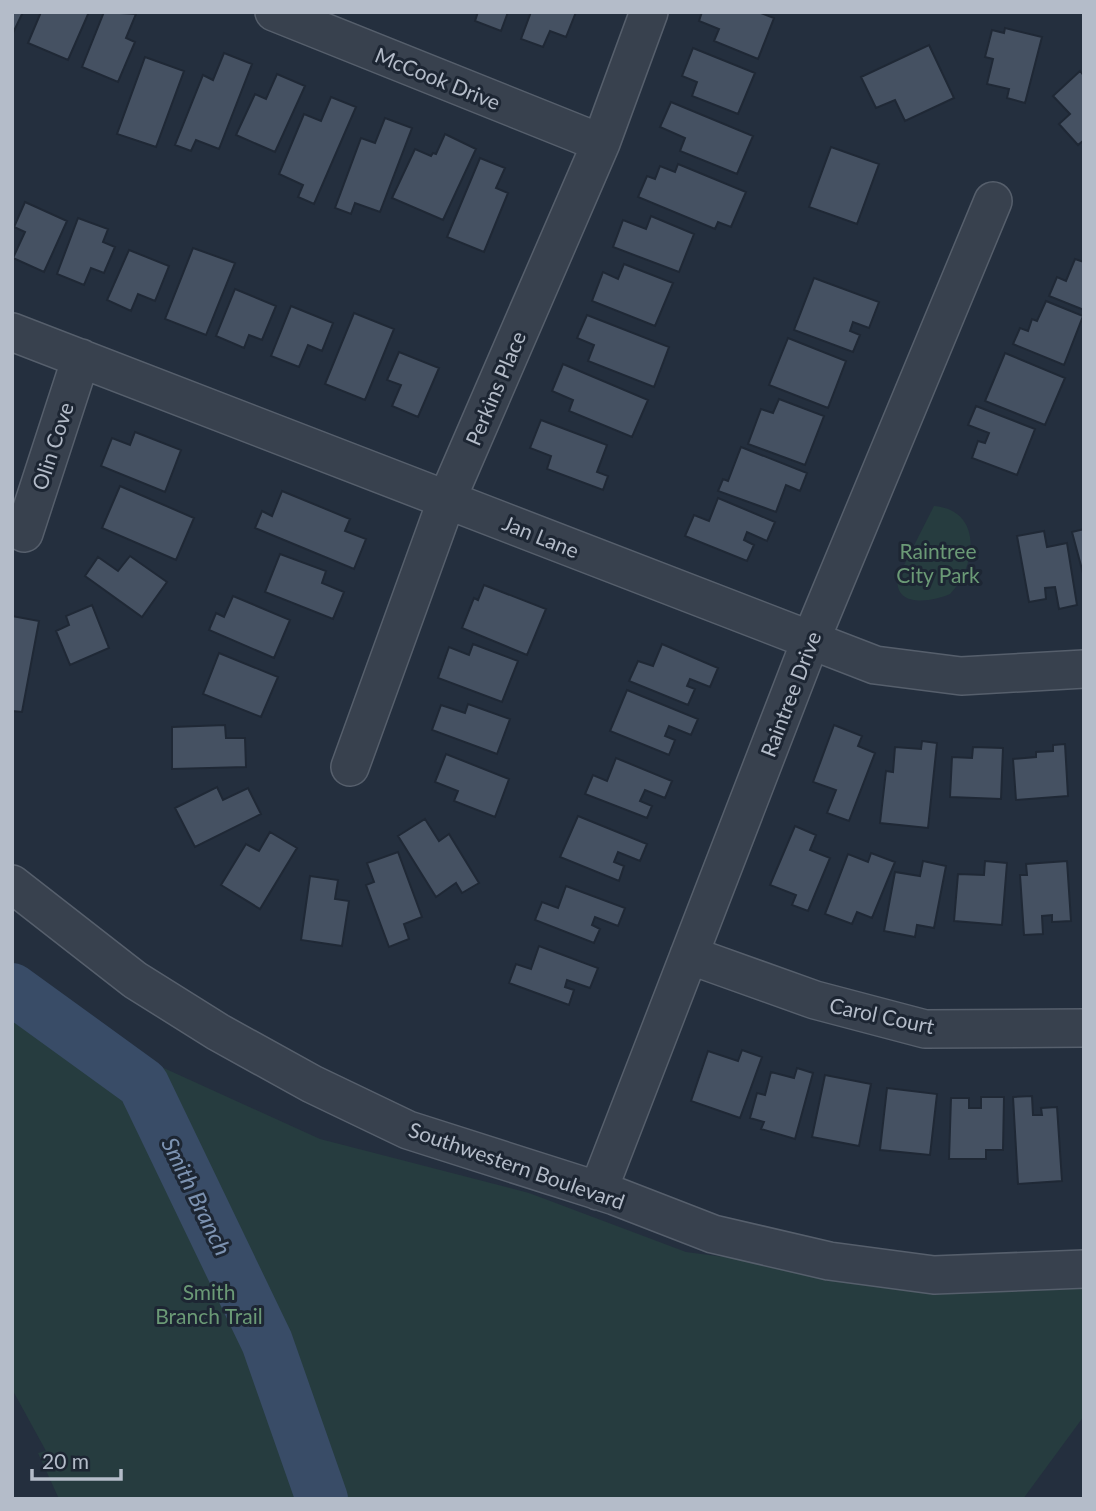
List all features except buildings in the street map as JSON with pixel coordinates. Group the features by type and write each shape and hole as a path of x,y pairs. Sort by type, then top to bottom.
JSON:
{"street":[{"name":"McCook Drive","path":"274,12 601,144"},
{"name":"Perkins Place","path":"350,767 447,499 601,144 649,12"},
{"name":"Raintree Drive","path":"598,1191 810,642 993,201"},
{"name":"Jan Lane","path":"12,332 875,665 961,676 1084,669"},
{"name":"Olin Cove","path":"24,533 81,358"},
{"name":"Southwestern Boulevard","path":"12,884 135,980 218,1032 312,1084 408,1130 598,1191 713,1234 829,1261 934,1275 1084,1269"},
{"name":"Carol Court","path":"689,955 815,1000 925,1029 1084,1028"}],"green space":[{"name":"Raintree City Park","path":"934,506 950,510 961,518 968,528 970,555 966,569 950,594 934,599 915,600 901,594 898,577"},
{"name":"Smith Branch Trail","path":"12,999 320,1139 529,1193 686,1252 967,1289 1084,1289 1084,1416 1023,1499 59,1499 38,1453 46,1451 12,1389"}],"waterway":[{"name":"Smith Branch","path":"12,989 143,1084 267,1342 322,1499"}]}
